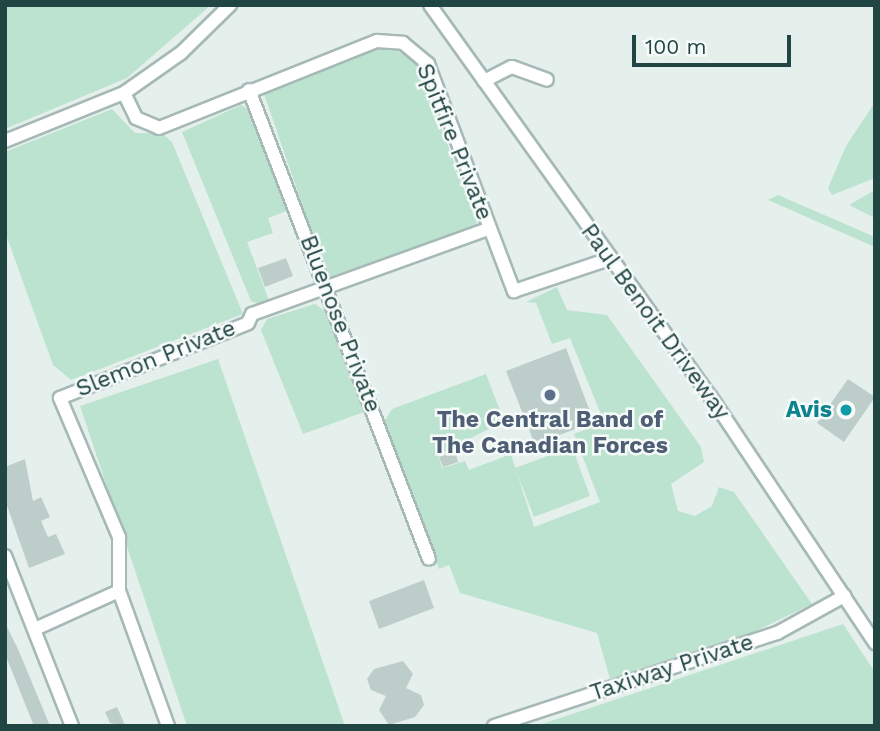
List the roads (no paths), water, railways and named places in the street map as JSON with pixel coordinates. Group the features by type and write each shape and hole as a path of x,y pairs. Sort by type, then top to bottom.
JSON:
{"street":[{"path":"5,141 124,93 181,53 230,5"},
{"name":"Paul Benoit Driveway","path":"430,5 875,643"},
{"name":"Spitfire Private","path":"124,93 136,118 159,128 377,41 403,43 428,64 488,229 514,291 609,259"},
{"path":"484,81 512,66 547,80"},
{"name":"Bluenose Private","path":"249,90 429,559"},
{"name":"Slemon Private","path":"119,591 119,537 60,397 326,287 488,229"},
{"path":"5,556 72,726"},
{"path":"35,629 119,591 168,726"},
{"name":"Taxiway Private","path":"492,724 777,633 844,596"}],"place":[{"name":"The Central Band of The Canadian Forces","path":"550,395"},
{"name":"Avis","path":"846,410"}]}
